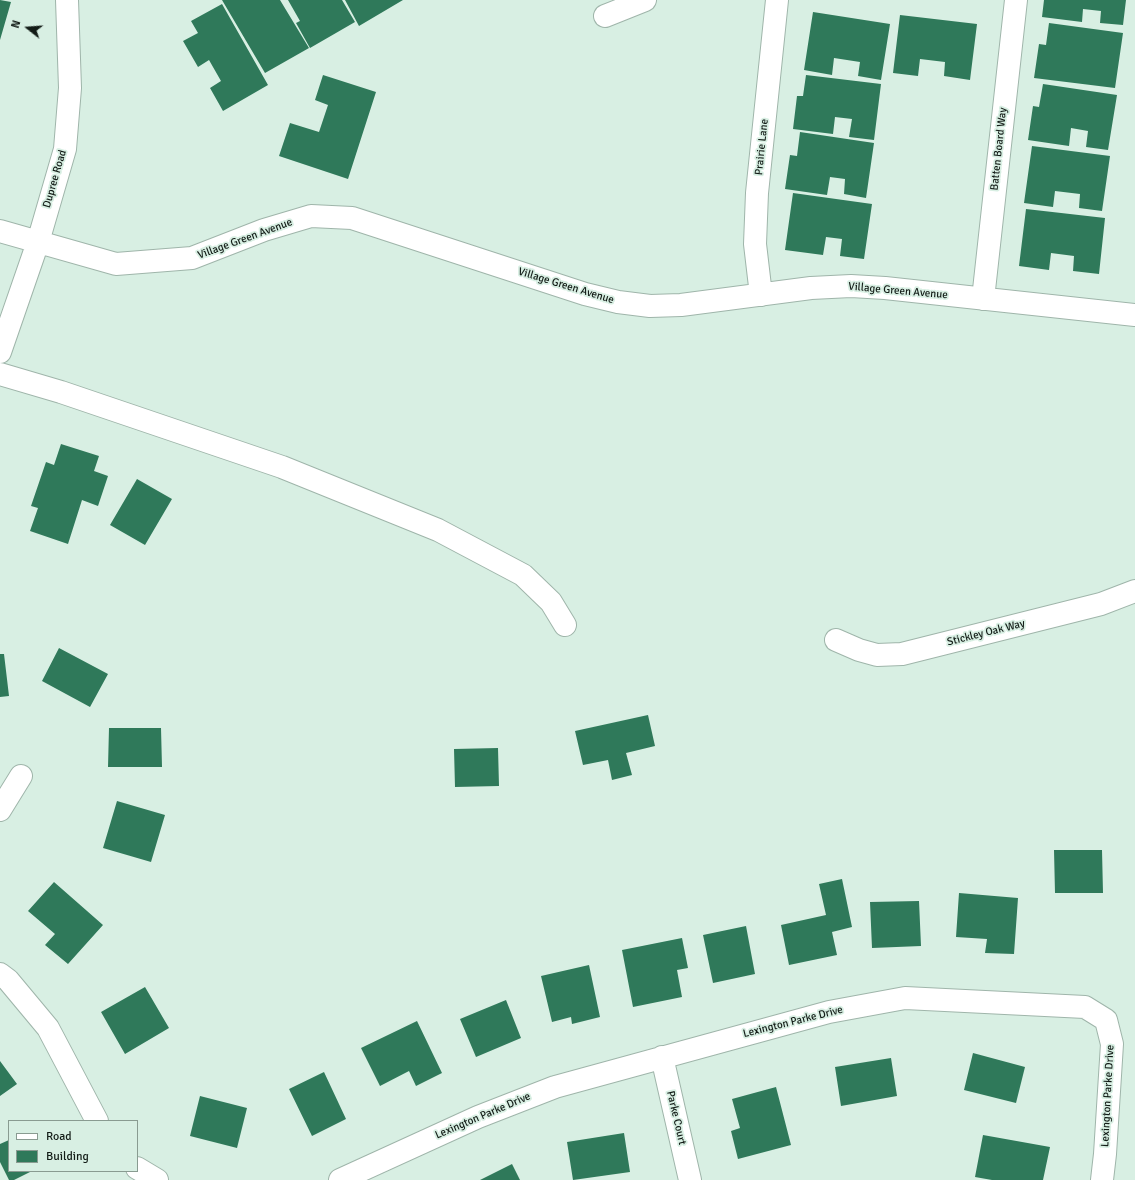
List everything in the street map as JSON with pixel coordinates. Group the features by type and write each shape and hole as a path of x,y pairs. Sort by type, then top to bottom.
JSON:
{"street":[{"name":"Dupree Road","path":"0,352 38,242 65,148 70,88 68,0"},
{"path":"605,16 645,0"},
{"name":"Prairie Lane","path":"761,295 755,244 757,193 777,0"},
{"name":"Batten Board Way","path":"983,299 1016,0"},
{"name":"Village Green Avenue","path":"0,231 116,264 192,258 264,230 311,216 352,218 585,294 618,302 650,306 681,305 851,286 885,288 1135,315"},
{"path":"0,374 61,392 282,467 438,530 523,575 551,602 565,625"},
{"name":"Stickley Oak Way","path":"836,640 859,650 877,655 902,654 1101,604 1135,591"},
{"path":"0,810 21,776"},
{"path":"0,974 8,980 48,1028 96,1120"},
{"name":"Lexington Parke Drive","path":"340,1180 478,1116 548,1089 829,1012 905,998 1085,1007 1106,1020 1112,1044 1102,1180"},
{"name":"Parke Court","path":"662,1057 690,1180"},
{"path":"138,1169 157,1180"}],"building":[{"path":"0,0 11,2 0,40"},
{"path":"222,0 280,0 309,48 265,73"},
{"path":"288,0 342,0 355,22 310,48 296,23 300,21"},
{"path":"345,0 403,0 359,26"},
{"path":"1044,0 1126,0 1123,25 1100,23 1101,11 1083,9 1082,22 1042,17"},
{"path":"222,4 268,85 223,111 210,88 221,81 209,60 198,67 183,41 198,33 191,21"},
{"path":"813,12 890,24 881,80 858,76 860,62 834,58 832,75 804,70"},
{"path":"900,15 977,24 970,80 944,76 945,62 920,59 918,76 893,73"},
{"path":"1049,23 1123,33 1115,88 1034,78 1039,44 1046,45"},
{"path":"323,75 376,92 348,179 279,156 290,123 319,132 328,105 315,100"},
{"path":"806,75 881,84 874,140 849,137 852,119 835,117 833,134 793,129 797,96 803,96"},
{"path":"1043,84 1117,95 1108,150 1086,147 1088,131 1071,128 1069,146 1028,140 1033,106 1039,107"},
{"path":"800,132 874,143 866,198 844,194 845,179 830,177 827,195 785,189 790,155 797,156"},
{"path":"1032,146 1110,156 1102,211 1079,208 1080,194 1055,191 1053,207 1024,203"},
{"path":"793,193 872,204 864,259 840,256 842,239 826,237 823,255 785,250"},
{"path":"1026,209 1105,218 1099,274 1073,271 1074,256 1051,253 1049,270 1019,266"},
{"path":"61,444 99,456 94,471 108,476 98,506 82,500 68,544 30,531 38,508 31,506 46,462 54,465"},
{"path":"137,479 172,499 145,545 110,525"},
{"path":"59,648 108,674 90,707 42,681"},
{"path":"0,654 4,654 9,696 0,697"},
{"path":"648,715 655,746 626,753 632,775 612,780 608,760 583,765 575,731"},
{"path":"109,728 161,728 162,767 108,767"},
{"path":"498,748 499,786 455,787 454,749"},
{"path":"117,801 165,815 151,862 103,848"},
{"path":"1054,850 1102,850 1103,893 1055,893"},
{"path":"842,879 852,927 832,932 837,955 789,965 781,925 826,915 819,884"},
{"path":"54,882 103,925 68,964 45,945 55,934 28,911"},
{"path":"959,893 1018,898 1014,954 985,953 987,939 956,937"},
{"path":"919,901 921,946 872,948 870,902"},
{"path":"746,926 755,974 713,983 703,935"},
{"path":"682,938 688,968 677,970 682,997 633,1007 622,950"},
{"path":"589,965 600,1017 572,1024 571,1017 552,1022 541,976"},
{"path":"145,987 169,1028 125,1054 101,1012"},
{"path":"506,1000 521,1038 476,1057 460,1019"},
{"path":"417,1021 442,1073 416,1086 409,1071 380,1086 361,1048"},
{"path":"973,1053 1025,1067 1016,1103 964,1090"},
{"path":"891,1058 897,1096 841,1106 835,1067"},
{"path":"0,1061 17,1084 0,1096"},
{"path":"324,1072 346,1119 312,1136 289,1089"},
{"path":"776,1087 791,1145 738,1159 731,1131 740,1128 732,1099"},
{"path":"200,1096 247,1108 237,1148 190,1136"},
{"path":"624,1133 630,1172 573,1180 567,1142"},
{"path":"983,1135 1050,1147 1043,1180 992,1180 975,1177"},
{"path":"8,1140 8,1172 30,1172 14,1180 9,1180 0,1162 0,1144"},
{"path":"512,1164 520,1180 480,1180"}]}
